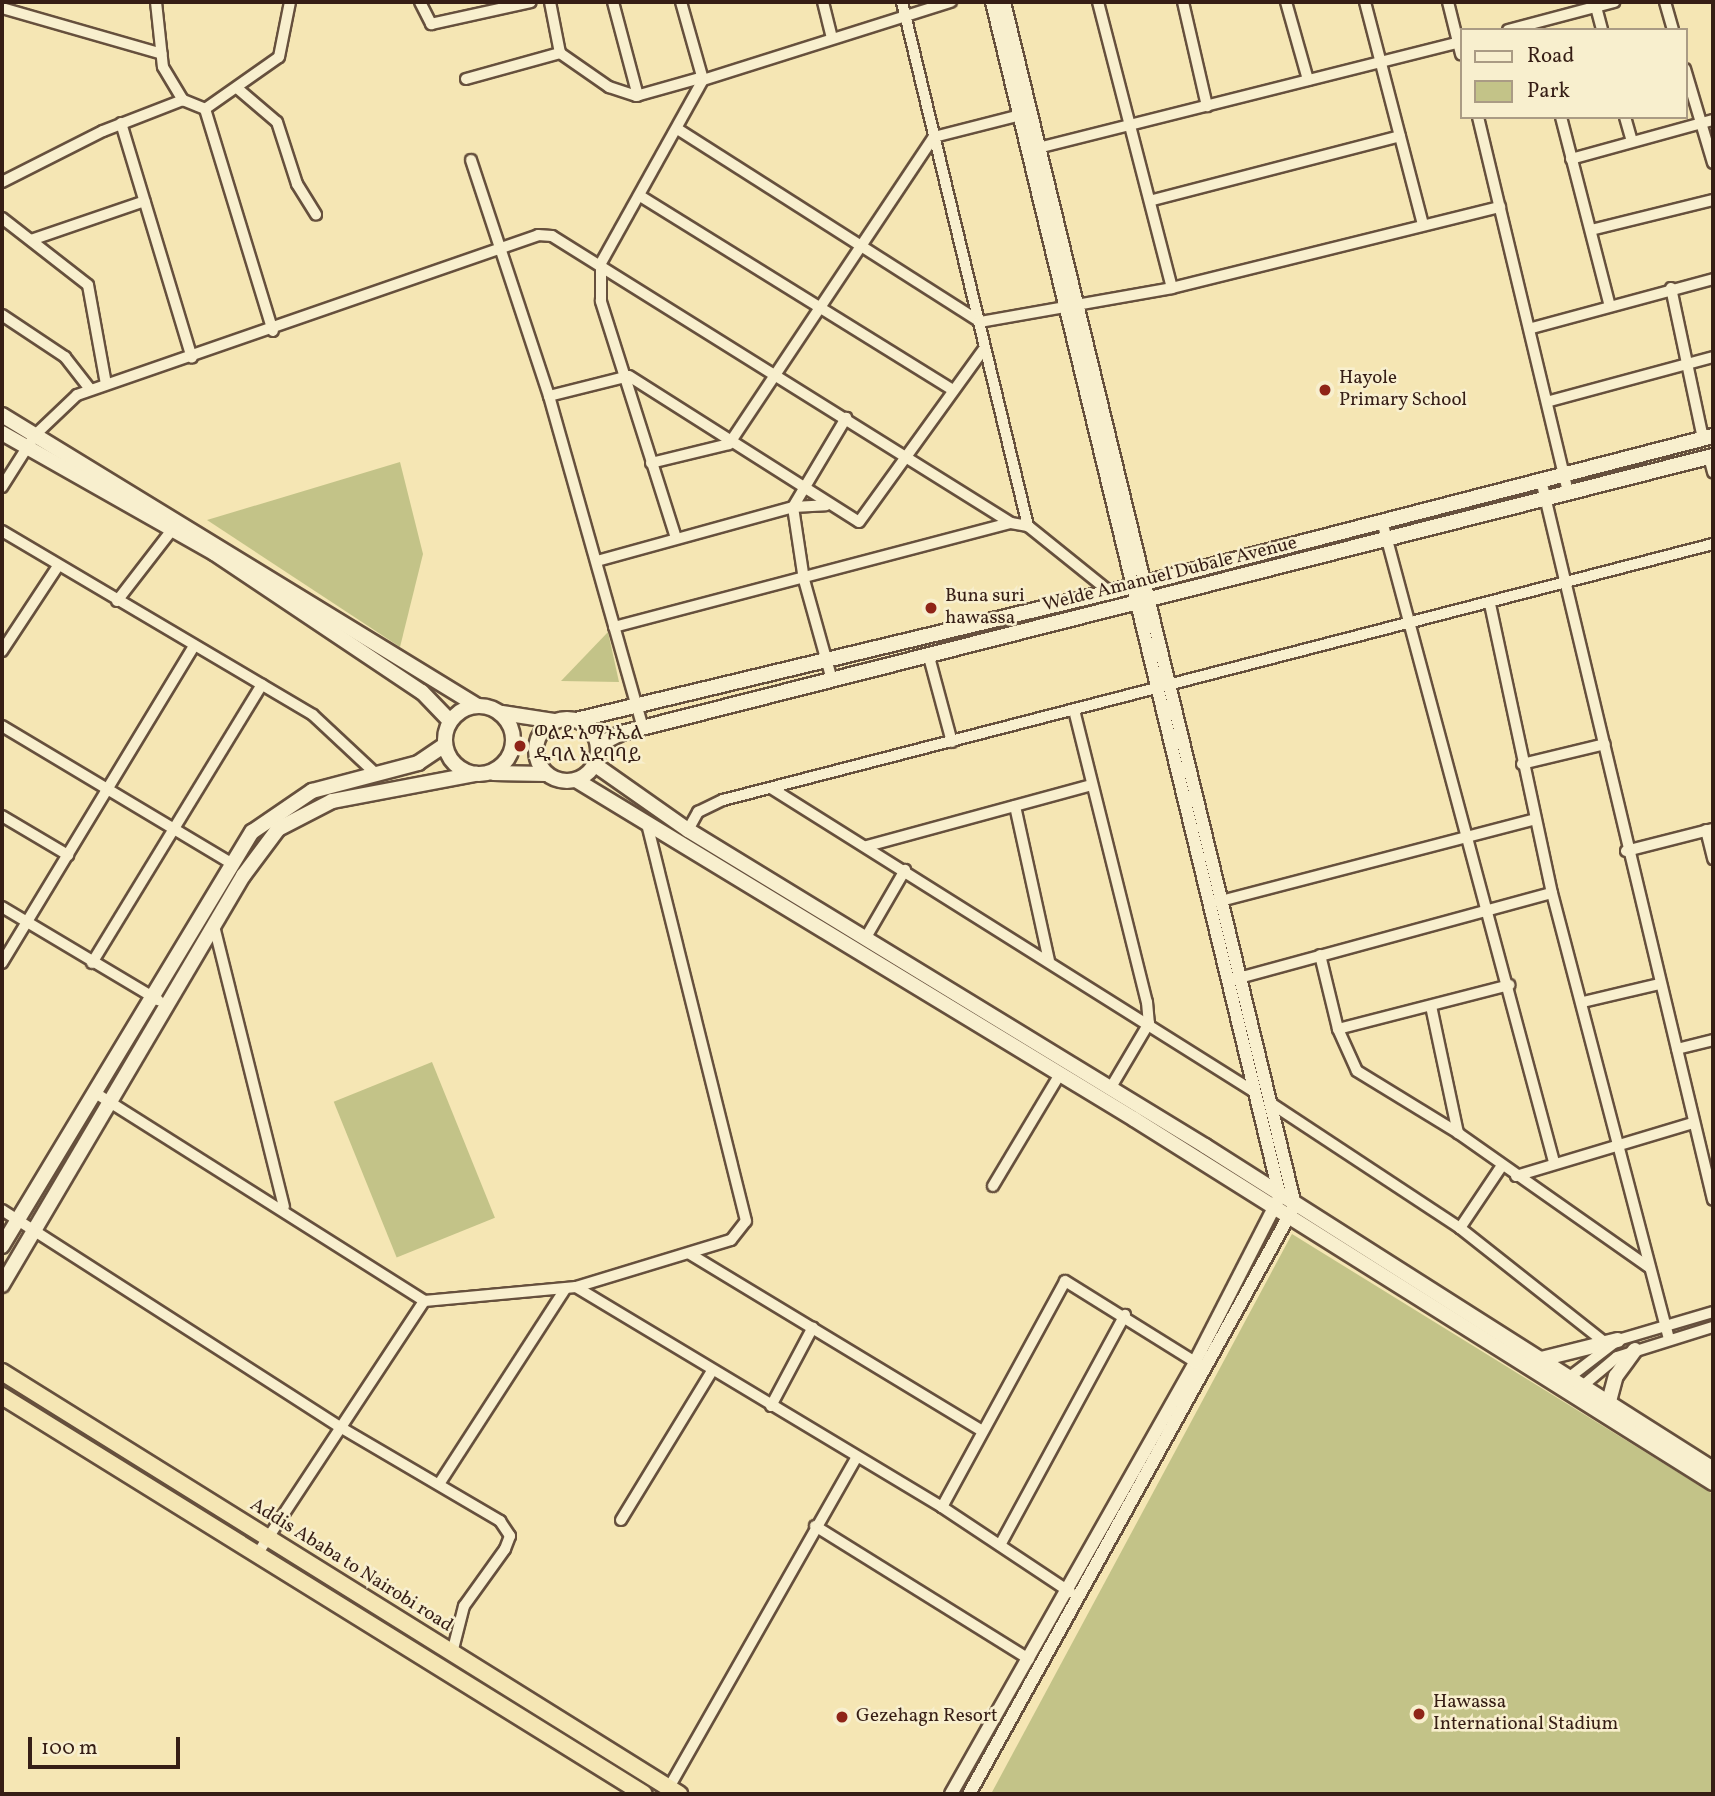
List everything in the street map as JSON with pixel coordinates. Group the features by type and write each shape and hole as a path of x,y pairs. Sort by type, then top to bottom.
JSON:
{"highway":[{"name":"Addis Ababa to Nairobi road","path":"2,1372 671,1792"},
{"name":"Addis Ababa to Nairobi road","path":"2,1396 644,1794"}],"main road":[{"path":"2,415 31,441 422,692 450,721"},
{"path":"2,433 31,441 185,522 476,705 555,721 636,709 827,662 1111,592 1708,437"},
{"name":"Welde Amanuel Dubale Avenue","path":"598,745 643,728 1547,497 1712,462"},
{"path":"1001,618 1004,636"},
{"path":"476,705 450,721 445,745 453,763 482,774"},
{"path":"482,774 513,745 500,712"},
{"path":"576,720 598,745 594,764 576,780"},
{"path":"546,774 535,752 537,739 555,721"},
{"path":"2,1246 155,999 235,857 291,801 426,760 445,745"},
{"path":"594,764 688,830 1110,1089 1278,1202"},
{"path":"2,1285 113,1104 254,859 278,829 314,808 482,774 546,774 576,780 1060,1074 1293,1211 1713,1469"},
{"path":"235,857 254,859"},
{"path":"1293,1211 1713,1483"},
{"path":"1537,1360 1603,1341 1618,1340"},
{"path":"1608,1405 1616,1376 1635,1350"}],"street":[{"path":"156,2 162,54 183,100"},
{"path":"205,109 237,88 285,47 290,2"},
{"path":"420,2 431,24 531,2"},
{"path":"550,2 560,53 609,87 638,96 702,79 832,37 907,19 951,2"},
{"path":"613,2 638,96"},
{"path":"676,538 651,463 629,376 601,301 601,262 679,130 702,79 681,2"},
{"path":"823,2 832,37"},
{"path":"902,2 980,322 983,350 1028,526"},
{"path":"951,1794 1030,1659 1195,1362 1278,1202 1236,979 1218,902 1074,309 1028,150 992,2"},
{"path":"1004,2 1042,147 1074,309"},
{"path":"1098,2 1153,200 1172,288"},
{"path":"1183,2 1207,106"},
{"path":"1286,2 1308,80"},
{"path":"1364,2 1423,224"},
{"path":"1028,150 1460,42 1448,2"},
{"path":"1516,28 1614,2"},
{"path":"1665,2 1673,28"},
{"path":"1596,7 1601,28"},
{"path":"2,8 162,54"},
{"path":"466,79 560,53"},
{"path":"1687,75 1713,163"},
{"path":"237,88 277,122 297,184 316,215"},
{"path":"2,182 121,123 183,100 205,109"},
{"path":"205,109 273,331"},
{"path":"651,463 729,444 780,376 934,137 1021,115"},
{"path":"1478,119 1550,401 1568,492"},
{"path":"1561,119 1609,303"},
{"path":"1626,119 1632,141"},
{"path":"1571,159 1713,120"},
{"path":"121,123 192,358"},
{"path":"679,130 980,322 1074,309 1172,288 1423,224 1500,208"},
{"path":"1153,200 1400,136"},
{"path":"471,160 549,396 643,728"},
{"path":"640,196 822,312 951,389"},
{"path":"1591,230 1713,200"},
{"path":"31,240 145,201"},
{"path":"2,218 88,285 106,384"},
{"path":"2,487 31,441 90,389 273,331 503,252 538,236 552,236 601,262 1011,523 1028,526 1111,592"},
{"path":"1532,328 1609,303 1713,279"},
{"path":"1671,288 1686,364 1708,437"},
{"path":"2,315 65,357 90,389"},
{"path":"549,396 629,376 802,491 859,522 908,455 951,389 983,350"},
{"path":"1550,401 1713,357"},
{"path":"832,680 804,580 793,507 846,418"},
{"path":"1541,480 1605,744 1626,850 1713,1200"},
{"path":"597,561 793,507 826,505"},
{"path":"1382,521 1413,622 1472,839 1554,1162"},
{"path":"117,601 170,528 185,522"},
{"path":"614,626 804,580 1011,523"},
{"path":"2,531 193,647 262,685 336,732 376,774"},
{"path":"688,830 708,806 771,788 1490,604 1713,544"},
{"path":"2,651 58,566"},
{"path":"1490,604 1522,764 1552,893 1583,1002 1649,1267 1670,1338"},
{"path":"2,963 193,647"},
{"path":"929,657 952,742"},
{"path":"92,963 262,685"},
{"path":"1074,710 1149,1023 1110,1089"},
{"path":"2,726 107,790 175,828 235,857"},
{"path":"1522,764 1605,744"},
{"path":"867,846 1092,785"},
{"path":"771,788 1149,1023 1460,1228 1603,1341"},
{"path":"1015,806 1049,960"},
{"path":"2,816 68,855"},
{"path":"1218,902 1472,839 1535,819"},
{"path":"97,1094 284,1207 424,1301 576,1287 731,1240 741,1232 746,1208 647,823"},
{"path":"1626,850 1710,830 1713,859"},
{"path":"865,939 905,870"},
{"path":"1236,979 1491,912 1552,893"},
{"path":"2,907 92,963 169,1006"},
{"path":"215,930 284,1207"},
{"path":"1320,956 1338,1029 1357,1071 1458,1133 1501,1167 1649,1267"},
{"path":"969,1794 1083,1600 1293,1211 1272,1104 1236,979"},
{"path":"1583,1002 1659,984"},
{"path":"1338,1029 1509,985"},
{"path":"1431,1006 1458,1133"},
{"path":"1677,1049 1713,1040"},
{"path":"993,1186 1060,1074"},
{"path":"1516,1176 1554,1162 1693,1124"},
{"path":"1460,1228 1501,1167"},
{"path":"2,1210 340,1427 500,1521 510,1536 464,1606 452,1653"},
{"path":"690,1254 982,1431"},
{"path":"942,1507 1065,1281 1125,1315 1195,1362"},
{"path":"576,1287 942,1507 1083,1600"},
{"path":"439,1484 565,1289"},
{"path":"258,1553 424,1301"},
{"path":"1567,1380 1618,1340 1666,1323 1713,1311"},
{"path":"1000,1545 1125,1315"},
{"path":"771,1406 813,1327"},
{"path":"1580,1388 1603,1366 1635,1350 1713,1328"},
{"path":"621,1520 712,1371"},
{"path":"671,1792 815,1527 857,1457"},
{"path":"815,1527 1030,1659"}],"green space":[{"path":"400,462 423,554 400,647 207,520"},
{"path":"608,632 619,682 561,681"},
{"path":"432,1062 495,1218 397,1257 334,1102"},
{"path":"1292,1234 1713,1494 1713,1794 991,1794"}],"place":[{"name":"Hayole Primary School","path":"1325,390"},
{"name":"Buna suri hawassa","path":"931,608"},
{"name":"ወልደ አማኑኤል ዱባለ አደባባይ","path":"520,746"},
{"name":"Hawassa International Stadium","path":"1419,1714"},
{"name":"Gezehagn Resort","path":"842,1717"}]}
